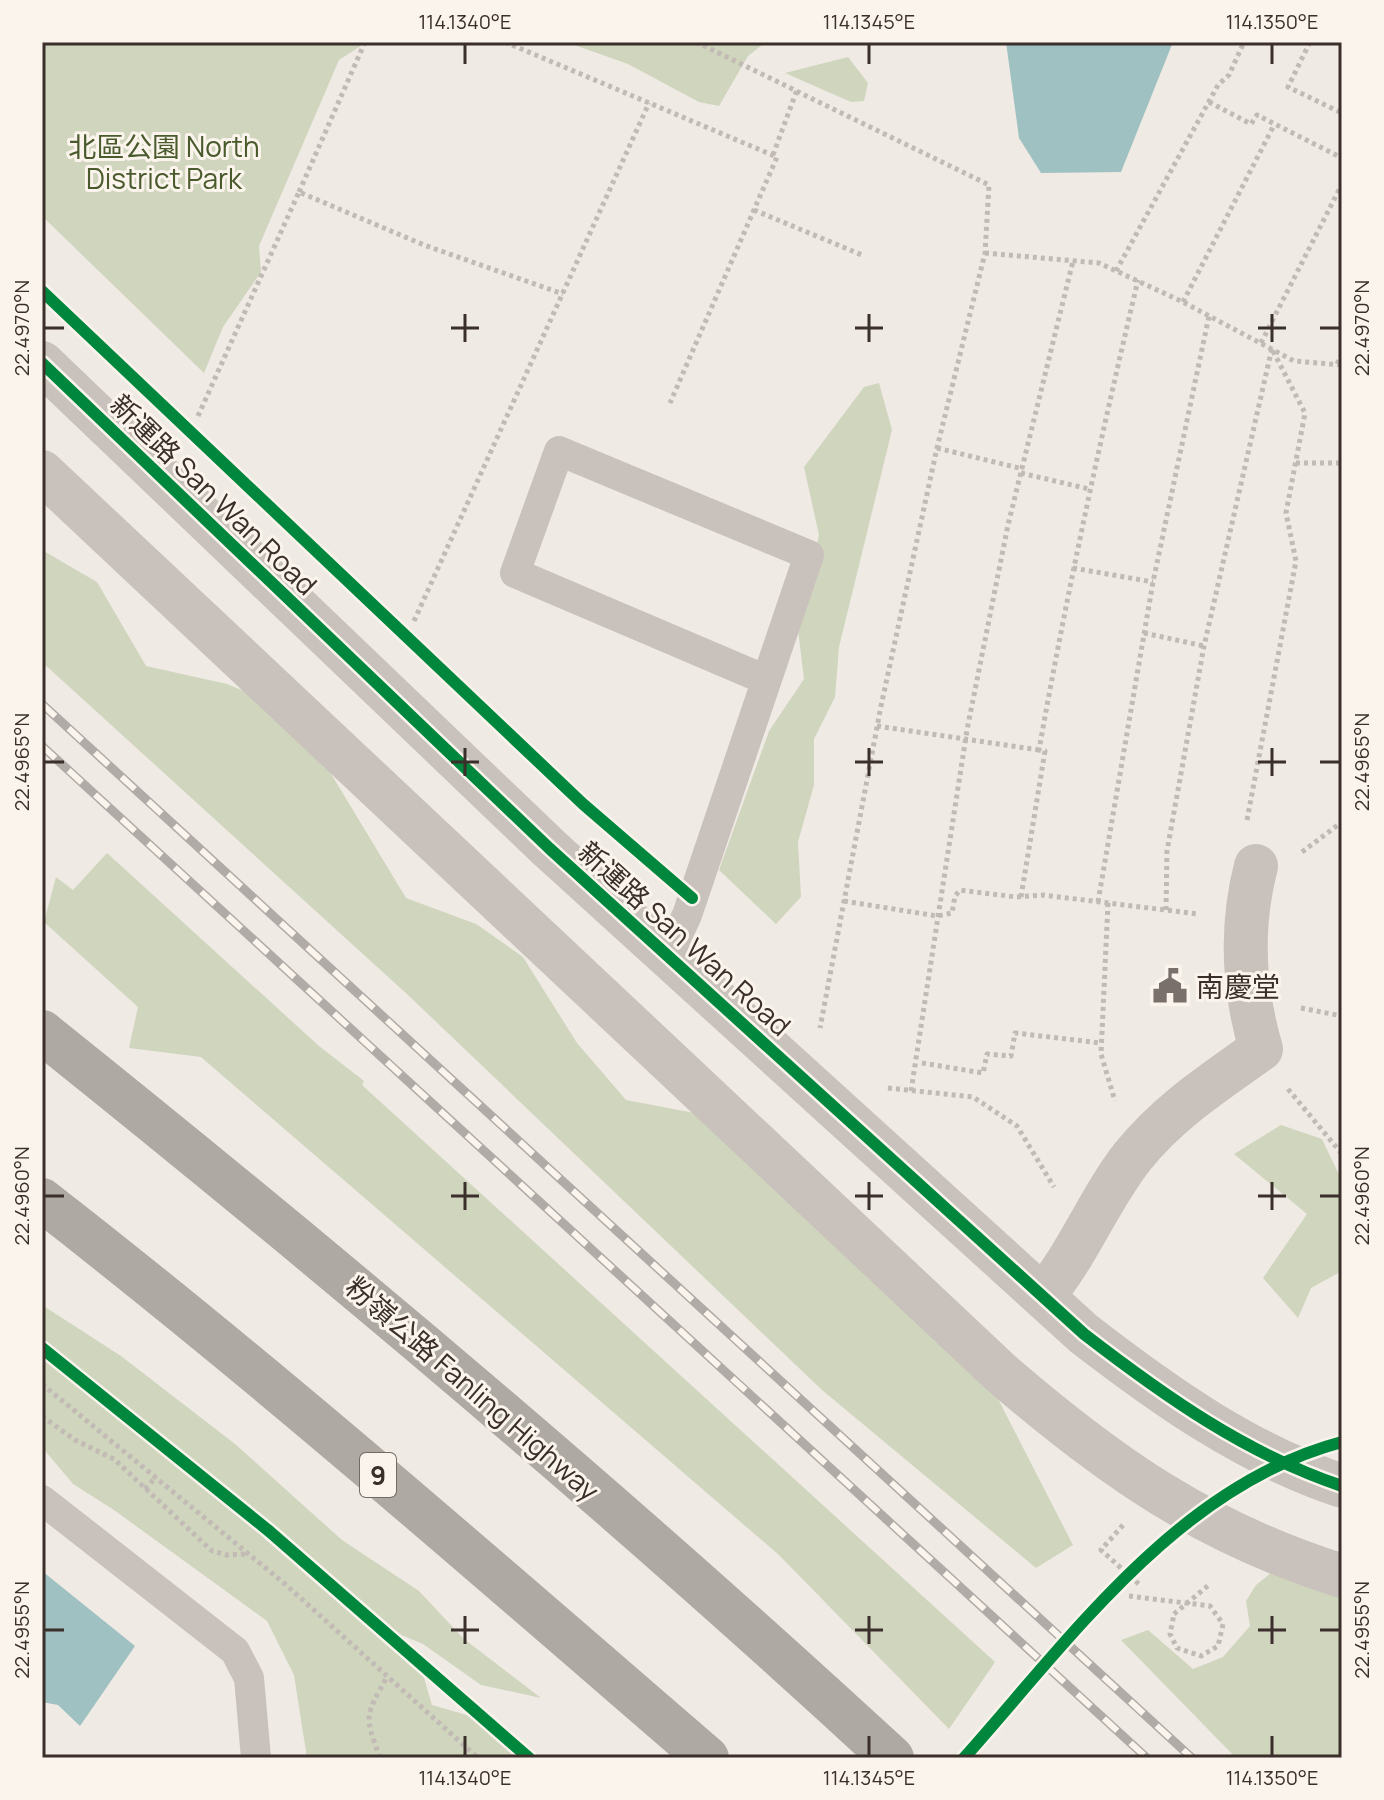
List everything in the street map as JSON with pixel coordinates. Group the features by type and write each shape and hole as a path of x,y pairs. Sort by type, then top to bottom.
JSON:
{"highway":[{"name":"粉嶺公路 Fanling Highway","path":"42,1032 261,1207 422,1342 892,1758"},
{"name":"9","path":"42,1200 157,1290 370,1468 707,1758"}],"street":[{"name":"新運路 San Wan Road","path":"42,363 549,848 669,953 1084,1334 1178,1403 1273,1457 1342,1486"},
{"path":"42,472 989,1362 1057,1422 1114,1466 1172,1503 1279,1554 1342,1576"},
{"path":"1043,1296 1062,1273 1142,1146 1177,1107 1261,1049 1252,1020 1244,963 1252,888"}],"lane":[{"path":"669,953 687,915 809,555 559,451 515,573 766,680"},
{"path":"42,1500 235,1651 249,1678 256,1758"}],"path":[{"path":"198,416 365,42"},
{"path":"505,42 777,157 670,403"},
{"path":"696,42 989,185 985,253 937,448 877,726 820,1033"},
{"path":"1116,271 1218,85 1229,75 1244,42"},
{"path":"1310,42 1288,87 1342,113"},
{"path":"773,155 797,90"},
{"path":"1209,102 1251,124 1257,115 1273,127 1342,158"},
{"path":"414,621 649,103"},
{"path":"1183,302 1273,127"},
{"path":"1261,343 1342,184"},
{"path":"299,192 424,245 563,294"},
{"path":"754,210 862,255"},
{"path":"985,253 1099,263 1183,302 1294,361 1340,364 1342,354"},
{"path":"911,1091 965,741 1022,471 1073,261"},
{"path":"1039,750 1089,489 1138,280"},
{"path":"1098,902 1153,582 1209,316"},
{"path":"844,901 937,916 952,913 960,890 1021,897 1043,895 1166,910 1252,888 1238,872 1296,561 1286,513 1305,413 1272,348"},
{"path":"1166,910 1167,851 1204,646 1272,348"},
{"path":"937,448 1089,489"},
{"path":"1296,463 1342,463"},
{"path":"1073,568 1153,582"},
{"path":"1144,633 1204,646"},
{"path":"877,726 1045,751 1021,897"},
{"path":"1108,903 1101,1043 1115,1103 1142,1146"},
{"path":"922,1063 983,1073 987,1054 1011,1056 1015,1033 1101,1043"},
{"path":"1261,1049 1271,1073 1342,1154"},
{"path":"877,1087 973,1097 1017,1126 1084,1237"},
{"path":"42,1384 248,1554 478,1758"},
{"path":"42,1416 75,1440 114,1459 145,1489 172,1509 199,1542 212,1551 227,1555 248,1554"},
{"path":"145,1489 156,1477"},
{"path":"1123,1525 1101,1550 1123,1581 1141,1586"},
{"path":"1123,1581 1140,1566"},
{"path":"1129,1596 1210,1606 1223,1624 1218,1646 1201,1656 1177,1648 1170,1634 1174,1614 1210,1584"},
{"path":"380,1758 369,1729 367,1713 387,1677"}],"green space":[{"name":"北區公園 North District Park","path":"42,42 367,42 339,60 259,246 261,272 223,327 204,373 42,216"},
{"path":"566,42 766,42 748,56 719,106 699,102 628,64"},
{"path":"848,57 868,83 864,101 851,102 785,73"},
{"path":"879,383 892,430 839,647 835,697 814,739 814,785 798,842 801,897 776,924 719,870 769,731 804,679 798,630 819,535 804,467 864,387"},
{"path":"42,550 97,582 146,666 227,684 279,706 330,772 406,898 476,924 523,957 577,1043 626,1100 700,1114 976,1356 1073,1545 1036,1568 822,1390 408,995 42,662"},
{"path":"107,853 319,1046 364,1081 362,1085 995,1662 949,1729 779,1555 201,1057 129,1048 138,1007 44,922 56,877 73,890"},
{"path":"1281,1125 1322,1139 1342,1181 1342,1271 1311,1288 1298,1318 1263,1278 1307,1214 1234,1154"},
{"path":"42,1305 121,1356 235,1444 342,1540 419,1591 464,1639 541,1698 481,1685 423,1644 372,1623 419,1661 432,1705 487,1721 530,1758 307,1758 294,1675 267,1621 114,1510 73,1484 42,1447"},
{"path":"1271,1573 1342,1597 1342,1758 1236,1758 1121,1640 1148,1630 1193,1669 1223,1657 1250,1626 1246,1601 1256,1585"}],"water":[{"path":"1006,42 1173,42 1121,172 1041,173 1019,138"},
{"path":"42,1571 135,1646 80,1726 58,1705 42,1702"}],"railway":[{"path":"42,704 1192,1758"},
{"path":"42,746 1147,1758"}],"cycle path":[{"path":"42,291 583,804 692,898"},
{"path":"42,363 549,848 1084,1334 1144,1379 1239,1440 1307,1473 1342,1486"},
{"path":"42,1348 269,1531 529,1758"},
{"path":"964,1758 1088,1617 1132,1571 1179,1529 1229,1493 1283,1463 1342,1442"}],"place":[{"name":"南慶堂","path":"1170,986"}]}
